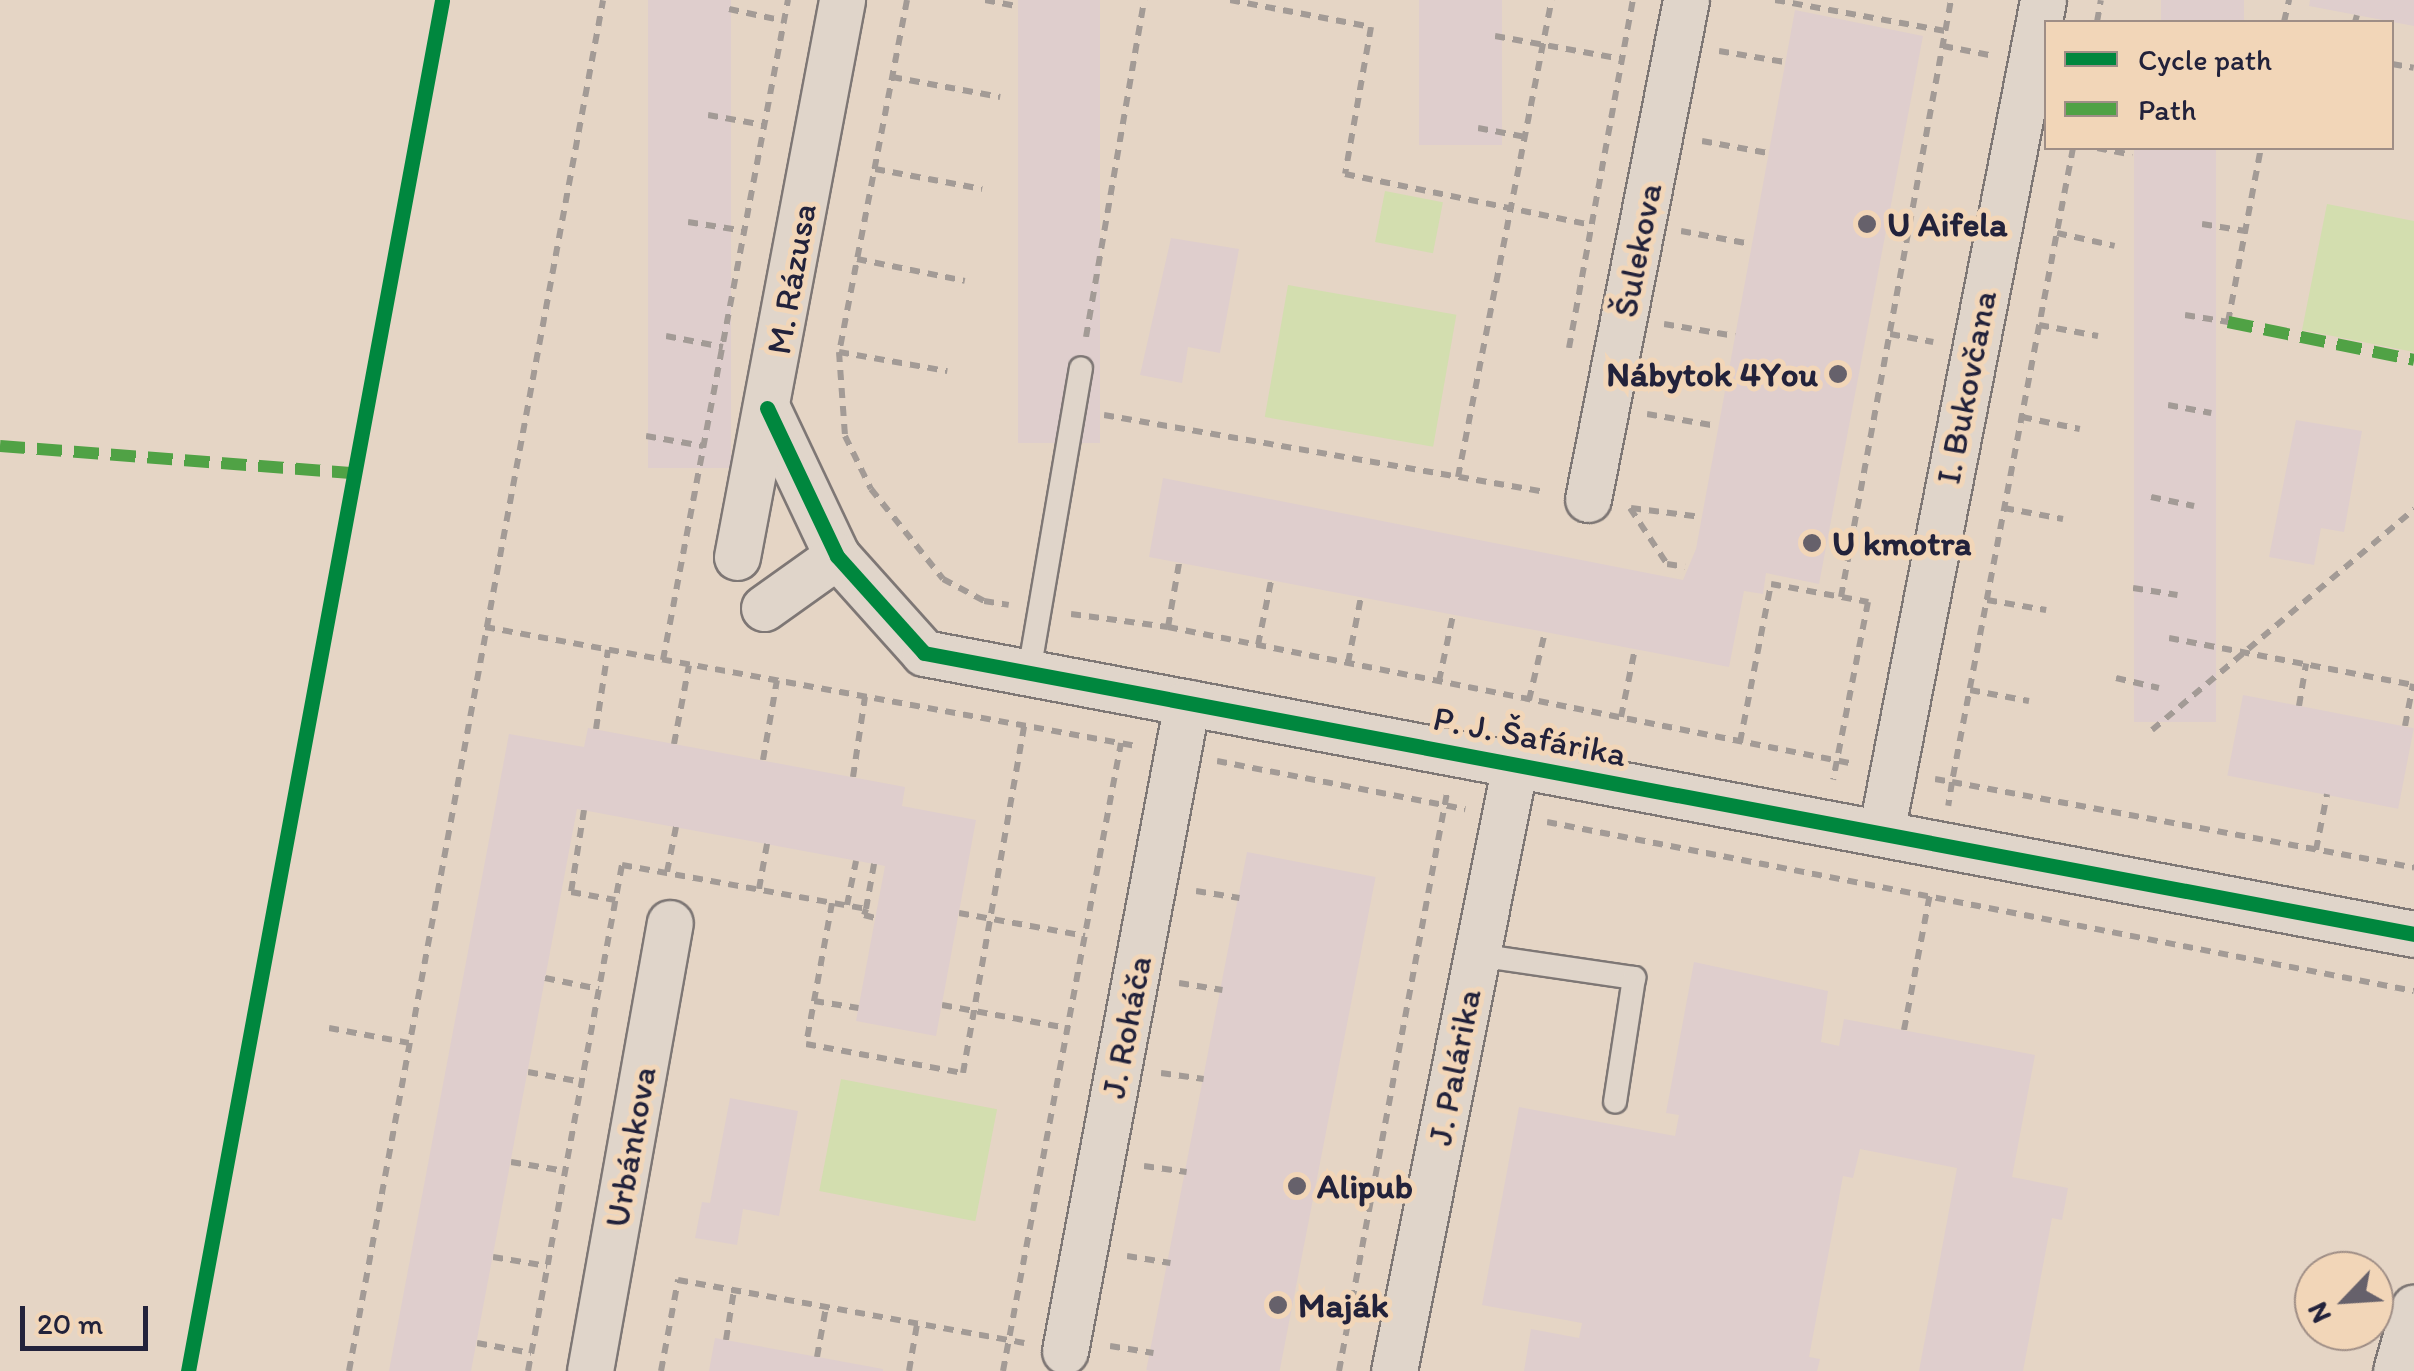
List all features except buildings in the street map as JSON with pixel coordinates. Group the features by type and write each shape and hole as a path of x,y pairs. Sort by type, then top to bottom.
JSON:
{"street":[{"name":"M. Rázusa","path":"738,557 842,0"},
{"name":"Šulekova","path":"1608,503 1686,0"},
{"name":"I. Bukovčana","path":"1881,833 2043,0"},
{"name":"P. J. Šafárika","path":"768,408 837,556 924,653 2414,934"},
{"path":"764,608 837,556"},
{"name":"J. Roháča","path":"1065,1351 1193,766 1187,702"},
{"name":"J. Palárika","path":"1394,1371 1515,764"},
{"name":"Urbánkova","path":"590,1371 670,923"},
{"path":"2396,1371 2414,1308"}],"lane":[{"path":"1029,672 1080,368"},
{"path":"1477,955 1634,978 1614,1102"}],"path":[{"path":"349,1371 603,0"},
{"path":"664,660 788,0"},
{"path":"906,0 839,352 845,436 908,543 943,579 984,601 1168,628 1891,772 2414,868"},
{"path":"984,0 1017,6"},
{"path":"1080,368 1144,0"},
{"path":"1230,0 1371,28 1345,174 1591,225"},
{"path":"1458,477 1552,0"},
{"path":"1567,358 1633,0"},
{"path":"1775,0 1946,31"},
{"path":"1841,597 1951,0"},
{"path":"729,9 784,21"},
{"path":"1496,36 1622,58"},
{"path":"1942,46 1971,52"},
{"path":"1713,50 1785,62"},
{"path":"892,76 1000,98"},
{"path":"708,116 764,125"},
{"path":"1478,128 1526,137"},
{"path":"1696,140 1768,153"},
{"path":"1952,782 2073,150"},
{"path":"2105,150 2132,156"},
{"path":"2185,315 2228,322 2261,150"},
{"path":"875,168 982,189"},
{"path":"688,222 745,231"},
{"path":"2202,224 2245,231"},
{"path":"1680,231 1752,244"},
{"path":"2057,233 2115,246"},
{"path":"857,259 964,281"},
{"path":"1662,324 1734,336"},
{"path":"2039,325 2098,336"},
{"path":"1890,334 1917,339"},
{"path":"666,336 723,347"},
{"path":"839,352 947,371"},
{"path":"2168,405 2211,413"},
{"path":"1074,410 1701,518"},
{"path":"1646,414 1718,426"},
{"path":"2022,418 2080,428"},
{"path":"646,436 704,446"},
{"path":"1542,492 1546,472"},
{"path":"2151,497 2194,506"},
{"path":"1608,503 1667,564 1686,568"},
{"path":"2004,508 2063,519"},
{"path":"2152,730 2414,509"},
{"path":"1168,628 1179,563"},
{"path":"1258,645 1270,580"},
{"path":"1740,742 1768,583 1868,602 1824,822"},
{"path":"2133,588 2177,595"},
{"path":"1348,663 1361,597"},
{"path":"1988,600 2046,610"},
{"path":"1439,681 1453,615"},
{"path":"485,628 1121,743 1193,766 1212,760 1444,807 1506,814 2414,991"},
{"path":"1530,700 1544,632"},
{"path":"2169,638 2413,684 2405,726"},
{"path":"1621,718 1635,649"},
{"path":"596,729 608,650"},
{"path":"2299,706 2306,664"},
{"path":"674,744 688,665"},
{"path":"2116,678 2160,688"},
{"path":"763,760 777,680"},
{"path":"1970,690 2028,701"},
{"path":"853,778 865,697"},
{"path":"832,903 806,1044 963,1072 1024,726"},
{"path":"1003,1371 1121,743"},
{"path":"1339,1371 1454,753"},
{"path":"2316,850 2327,794"},
{"path":"584,810 566,891 616,900"},
{"path":"667,872 676,827"},
{"path":"758,889 766,844"},
{"path":"846,906 856,861"},
{"path":"1186,889 1239,898"},
{"path":"1904,1030 1930,897"},
{"path":"866,909 864,915 875,918"},
{"path":"959,913 1085,936"},
{"path":"545,978 599,988"},
{"path":"1168,982 1222,990"},
{"path":"814,1002 858,1008"},
{"path":"942,1005 1067,1028"},
{"path":"329,1028 409,1044"},
{"path":"1150,1071 1204,1079"},
{"path":"528,1072 582,1082"},
{"path":"510,1162 565,1171"},
{"path":"1131,1164 1187,1172"},
{"path":"1113,1254 1170,1263"},
{"path":"493,1257 547,1266"},
{"path":"661,1371 678,1280 1092,1356 1095,1344 1153,1353"},
{"path":"726,1340 734,1290"},
{"path":"817,1357 826,1308"},
{"path":"908,1371 917,1324"},
{"path":"476,1343 531,1353"}],"green space":[{"path":"1385,191 1443,202 1433,253 1375,242"},
{"path":"2327,204 2414,221 2414,352 2302,330"},
{"path":"1288,285 1456,315 1433,447 1265,417"},
{"path":"841,1079 997,1109 975,1221 819,1191"}],"marked path":[{"path":"2228,322 2414,360"},
{"path":"0,446 354,473"}],"cycle path":[{"path":"188,1371 442,0"},
{"path":"767,408 837,556 924,653 2414,934"}],"place":[{"name":"U Aifela","path":"1867,224"},
{"name":"Nábytok 4You","path":"1838,374"},
{"name":"U kmotra","path":"1812,543"},
{"name":"Alipub","path":"1297,1186"},
{"name":"Maják","path":"1278,1305"}]}
